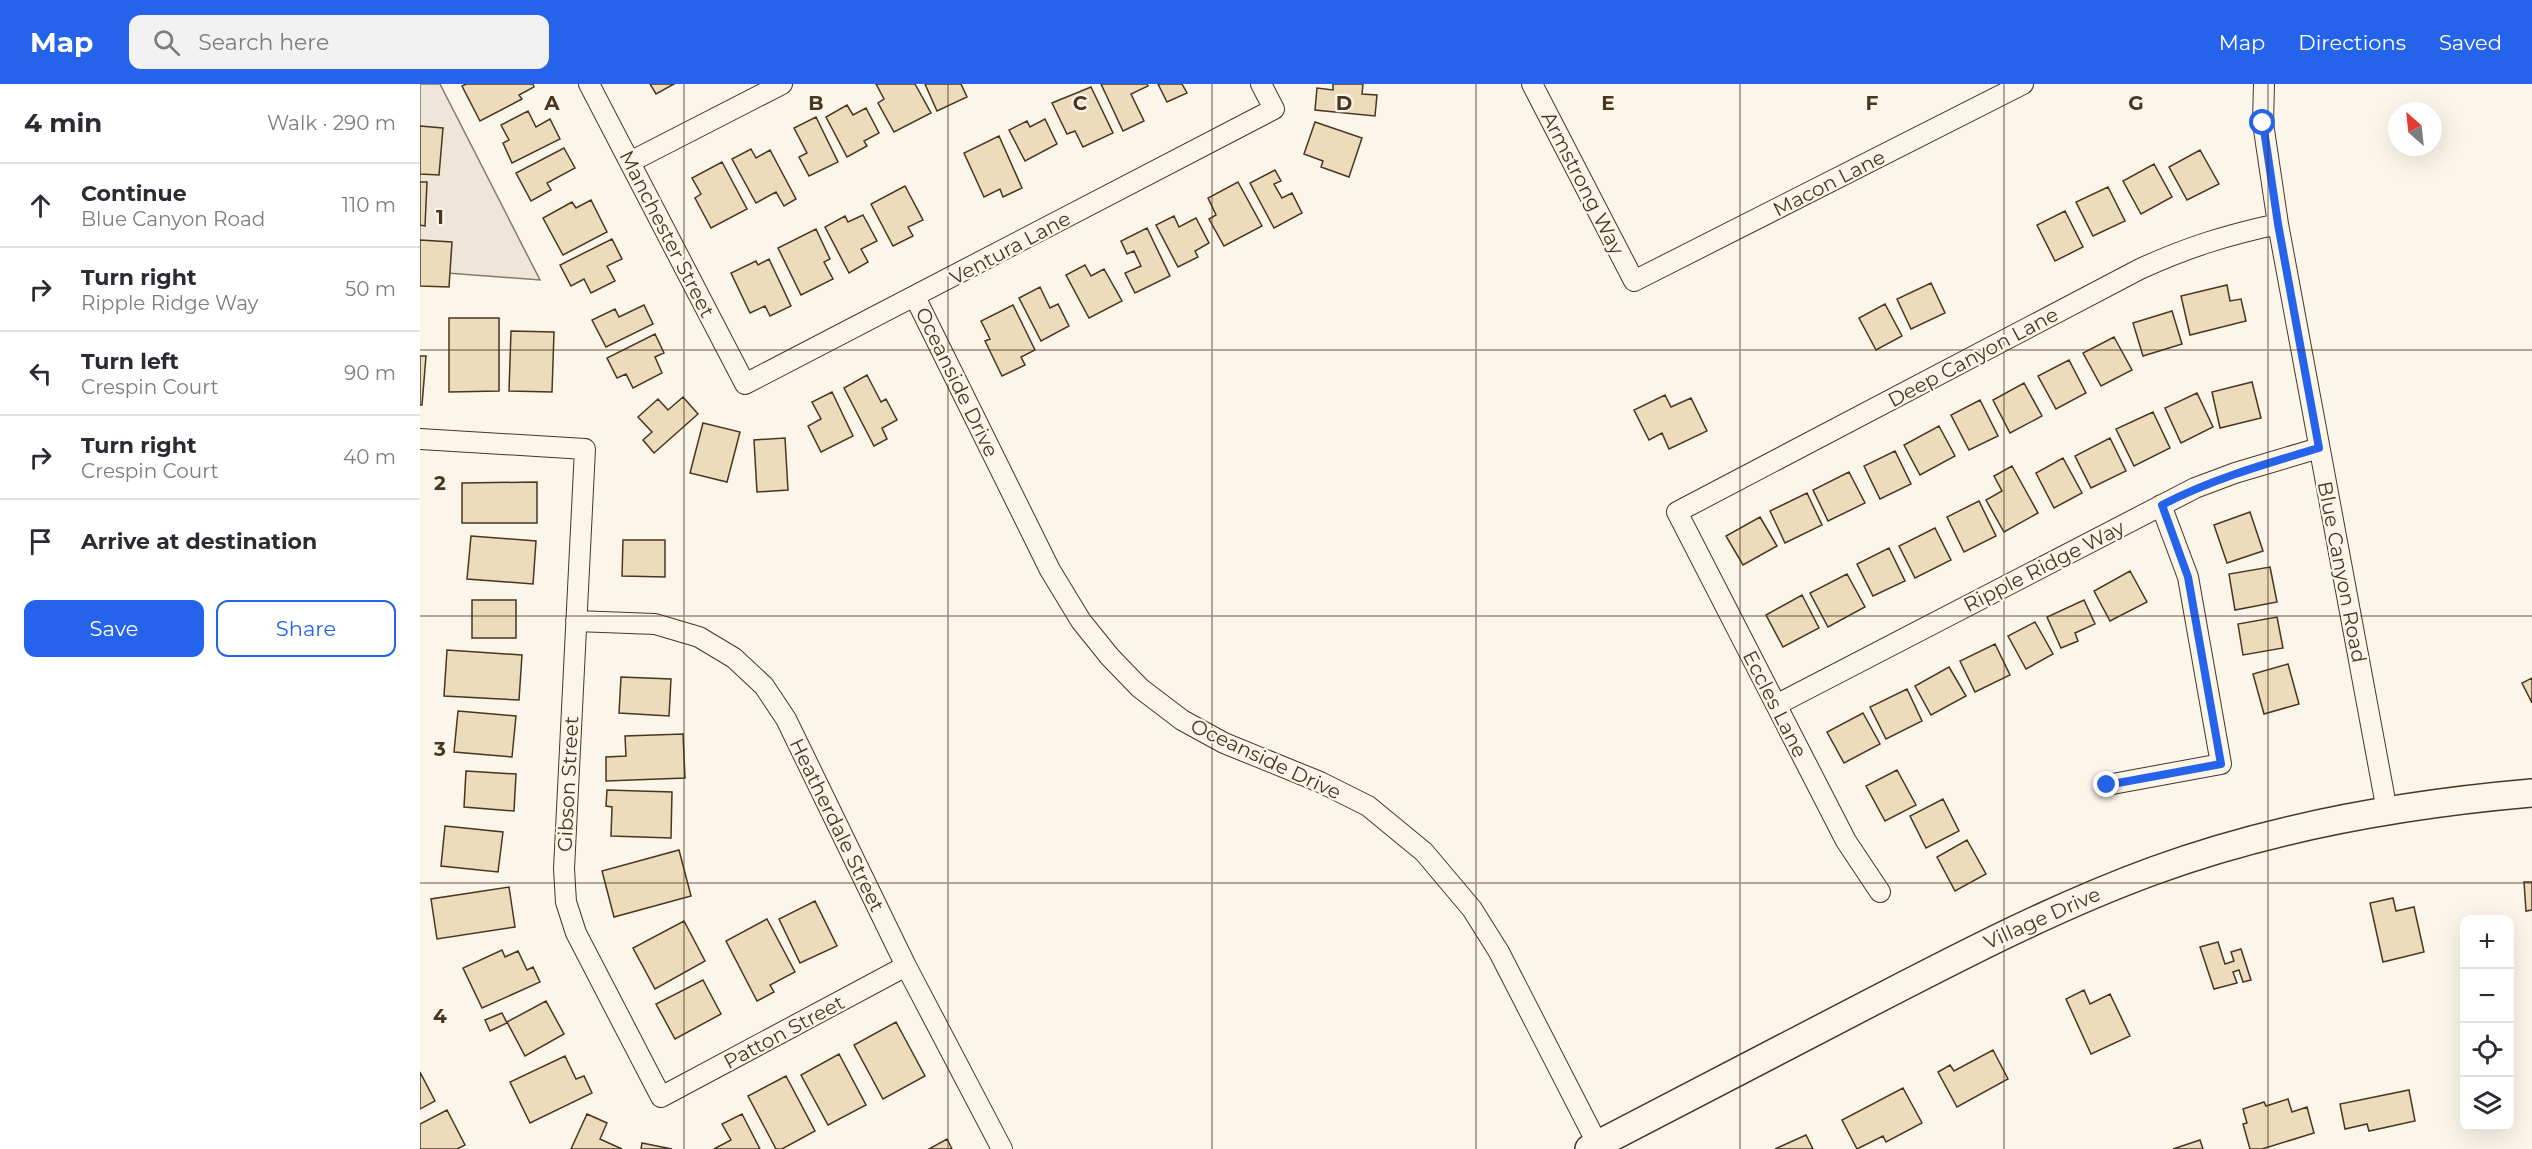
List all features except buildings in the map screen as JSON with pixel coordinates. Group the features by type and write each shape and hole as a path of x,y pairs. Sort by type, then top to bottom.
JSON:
{"main road":[{"name":"Village Drive","path":"1594,1147 1998,937 2082,898 2155,870 2245,842 2387,811 2532,793"}],"street":[{"name":"Manchester Street","path":"589,84 745,384"},
{"path":"630,162 782,84"},
{"name":"Ventura Lane","path":"745,384 1274,110 1261,84"},
{"name":"Armstrong Way","path":"1532,84 1634,281"},
{"name":"Macon Lane","path":"1634,281 2023,84"},
{"name":"Blue Canyon Road","path":"2264,84 2263,123 2278,224 2387,811"},
{"name":"Deep Canyon Lane","path":"1677,512 2151,264 2216,238 2278,224"},
{"name":"Oceanside Drive","path":"915,297 1050,570 1081,621 1110,657 1140,688 1182,720 1224,743 1320,782 1368,806 1424,852 1472,909 1499,952 1594,1147"},
{"name":"Gibson Street","path":"420,439 585,449 564,869 566,902 576,933 661,1097"},
{"name":"Ripple Ridge Way","path":"1776,705 2195,488 2235,472 2319,448"},
{"path":"2107,785 2221,764 2188,577 2162,505"},
{"name":"Eccles Lane","path":"1677,512 1846,841 1880,892"},
{"name":"Heatherdale Street","path":"576,621 655,624 699,637 734,658 764,686 786,719 906,966 1002,1149"},
{"name":"Patton Street","path":"661,1097 906,966"}],"shaded area":[{"path":"420,84 440,84 540,280 420,271"}],"route":[{"path":"2107,785 2221,764 2188,577 2162,505 2195,488 2235,472 2319,448 2278,224 2263,123"}]}
